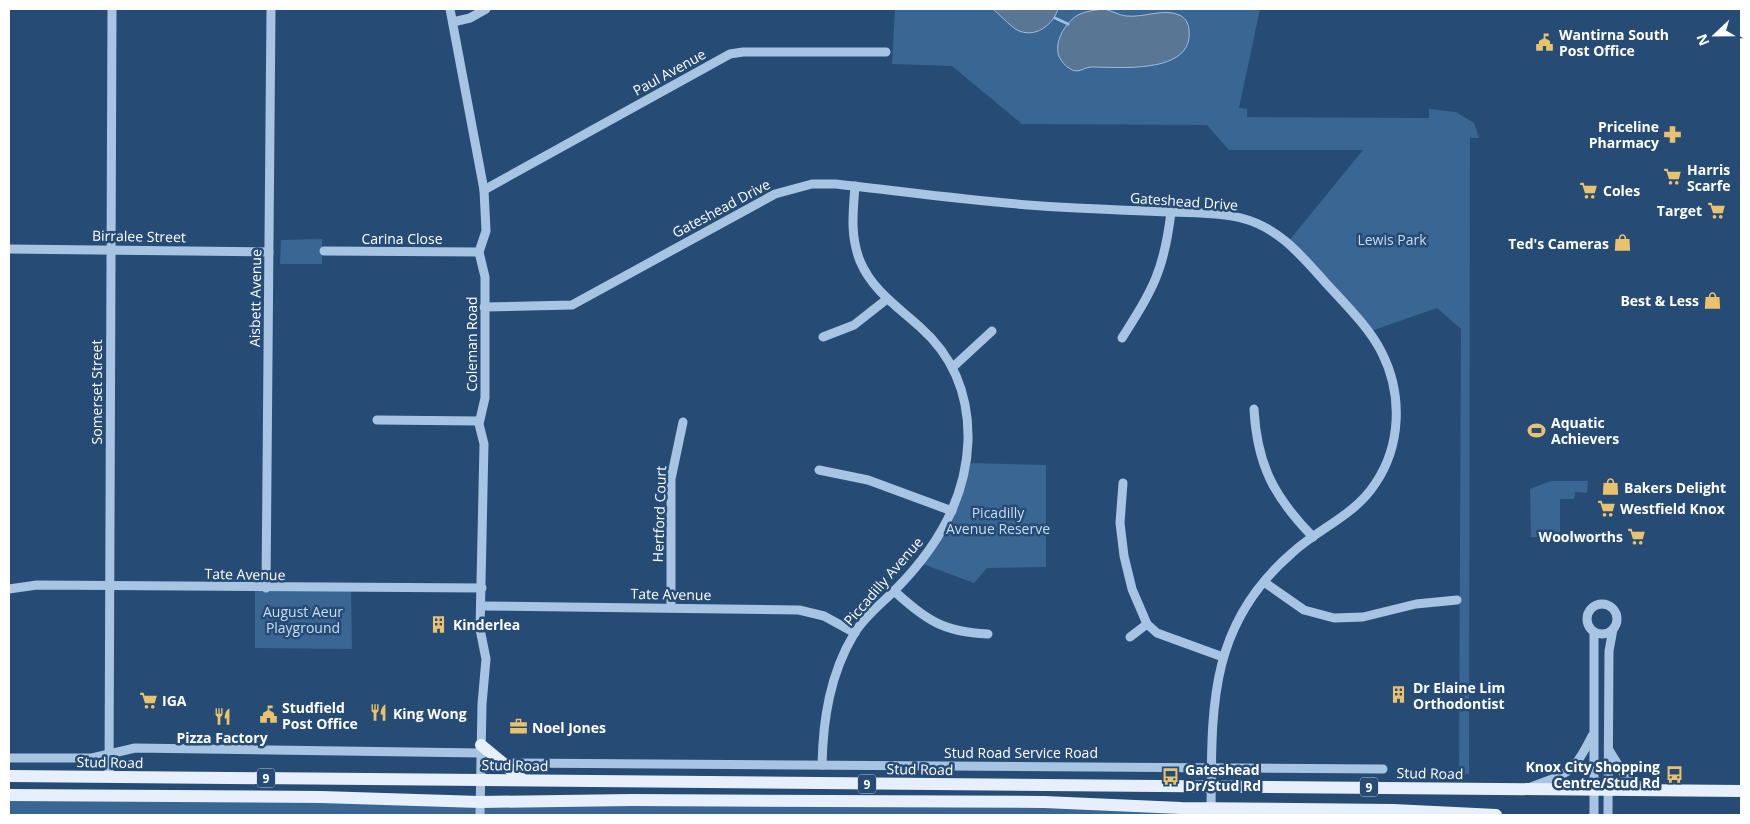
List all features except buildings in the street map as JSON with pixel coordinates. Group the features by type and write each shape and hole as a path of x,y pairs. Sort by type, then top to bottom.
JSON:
{"main road":[{"path":"481,749 523,780"},
{"name":"Stud Road","path":"9,776 1741,791"},
{"name":"9","path":"9,795 321,798 480,802 632,800 1014,801 1184,812 1211,812 1251,808 1393,810 1496,815"},
{"path":"1240,815 1251,808"}],"street":[{"name":"Somerset Street","path":"109,776 108,586 112,9"},
{"name":"Aisbett Avenue","path":"266,588 271,9"},
{"name":"Coleman Road","path":"450,9 484,190 486,231 479,252 484,273 485,398 479,421 484,444 480,629 486,660 481,749 480,815"},
{"path":"452,22 470,18 486,9"},
{"name":"Paul Avenue","path":"484,190 730,54 743,52 886,52"},
{"name":"Gateshead Drive","path":"484,307 572,305 775,194 812,184 855,186 1053,206 1210,213 1241,218 1281,236 1305,259 1338,296 1368,332 1382,353 1391,375 1397,407 1395,436 1388,460 1376,484 1360,504 1345,517 1312,537 1278,566 1242,613 1223,657 1213,706 1211,812"},
{"name":"Piccadilly Avenue","path":"822,765 823,734 828,702 838,668 855,633 929,552 952,511 964,473 968,431 964,400 953,367 926,333 887,299 865,270 857,251 852,224 855,186"},
{"path":"1122,338 1158,277 1167,246 1171,212"},
{"name":"Birralee Street","path":"9,249 269,252"},
{"name":"Carina Close","path":"324,251 479,252"},
{"path":"824,337 854,325 887,299"},
{"path":"953,367 992,331"},
{"path":"1254,409 1258,448 1270,481 1287,509 1312,537"},
{"path":"378,420 479,421"},
{"name":"Hertford Court","path":"671,607 671,479 683,422"},
{"path":"819,470 868,480 952,511"},
{"path":"1123,483 1120,522 1124,556 1132,589 1147,624 1157,633 1223,657"},
{"path":"1264,582 1304,610 1334,618 1362,617 1416,604 1457,600"},
{"name":"Tate Avenue","path":"9,590 37,585 482,588"},
{"path":"894,591 927,618 943,627 962,633 988,634"},
{"path":"1608,815 1609,651 1613,630 1617,621 1615,612 1608,606 1600,604 1592,608 1587,616 1587,625 1594,632 1606,634 1613,630"},
{"name":"Tate Avenue","path":"481,606 799,610 824,616 855,633"},
{"path":"1130,637 1147,624"},
{"path":"1594,632 1594,815"},
{"path":"1526,789 1568,773 1580,759 1593,735"},
{"name":"Stud Road","path":"9,758 92,758 135,748 481,749"},
{"path":"1609,750 1625,776 1645,790"},
{"name":"Stud Road Service Road","path":"514,763 1383,769"},
{"path":"539,763 539,780"}],"green space":[{"name":"Lewis Park","path":"895,9 1260,9 1239,108 1247,109 1247,117 1429,118 1429,109 1456,112 1474,123 1479,138 1470,138 1469,774 1459,775 1461,329 1437,308 1368,332 1288,242 1363,150 1229,150 1207,125 1022,124 952,66 892,64"},
{"path":"322,239 322,264 280,264 281,240"},
{"name":"Picadilly Avenue Reserve","path":"966,463 1046,465 1046,567 987,568 974,583 920,563 939,537"},
{"path":"1551,481 1588,481 1587,493 1575,492 1574,499 1560,499 1560,538 1531,537 1530,489"},
{"name":"August Aeur Playground","path":"255,588 351,588 352,649 255,648"},
{"path":"9,797 1181,808 1187,815 9,815"}],"shaded area":[{"path":"993,9 1058,9 1048,25 1037,32 1030,33 1017,30"},
{"path":"1104,9 1126,16 1167,12 1179,15 1185,19 1188,25 1187,45 1180,55 1152,65 1118,68 1091,67 1077,71 1070,69 1062,62 1058,54 1059,41 1064,29 1078,15"}],"waterway":[{"path":"1055,18 1068,24"}],"place":[{"name":"Wantirna South Post Office","path":"1545,42"},
{"name":"Priceline Pharmacy","path":"1673,134"},
{"name":"Harris Scarfe","path":"1673,177"},
{"name":"Coles","path":"1589,190"},
{"name":"Target","path":"1716,210"},
{"name":"Ted's Cameras","path":"1623,243"},
{"name":"Best & Less","path":"1713,300"},
{"name":"Aquatic Achievers","path":"1537,430"},
{"name":"Bakers Delight","path":"1610,487"},
{"name":"Westfield Knox","path":"1606,508"},
{"name":"Woolworths","path":"1637,536"},
{"name":"Kinderlea","path":"439,624"},
{"name":"Dr Elaine Lim Orthodontist","path":"1399,695"},
{"name":"IGA","path":"148,700"},
{"name":"King Wong","path":"379,713"},
{"name":"Studfield Post Office","path":"268,715"},
{"name":"Pizza Factory","path":"222,717"},
{"name":"Noel Jones","path":"518,727"},
{"name":"Knox City Shopping Centre/Stud Rd","path":"1674,774"},
{"name":"Gateshead Dr/Stud Rd","path":"1171,777"}]}
